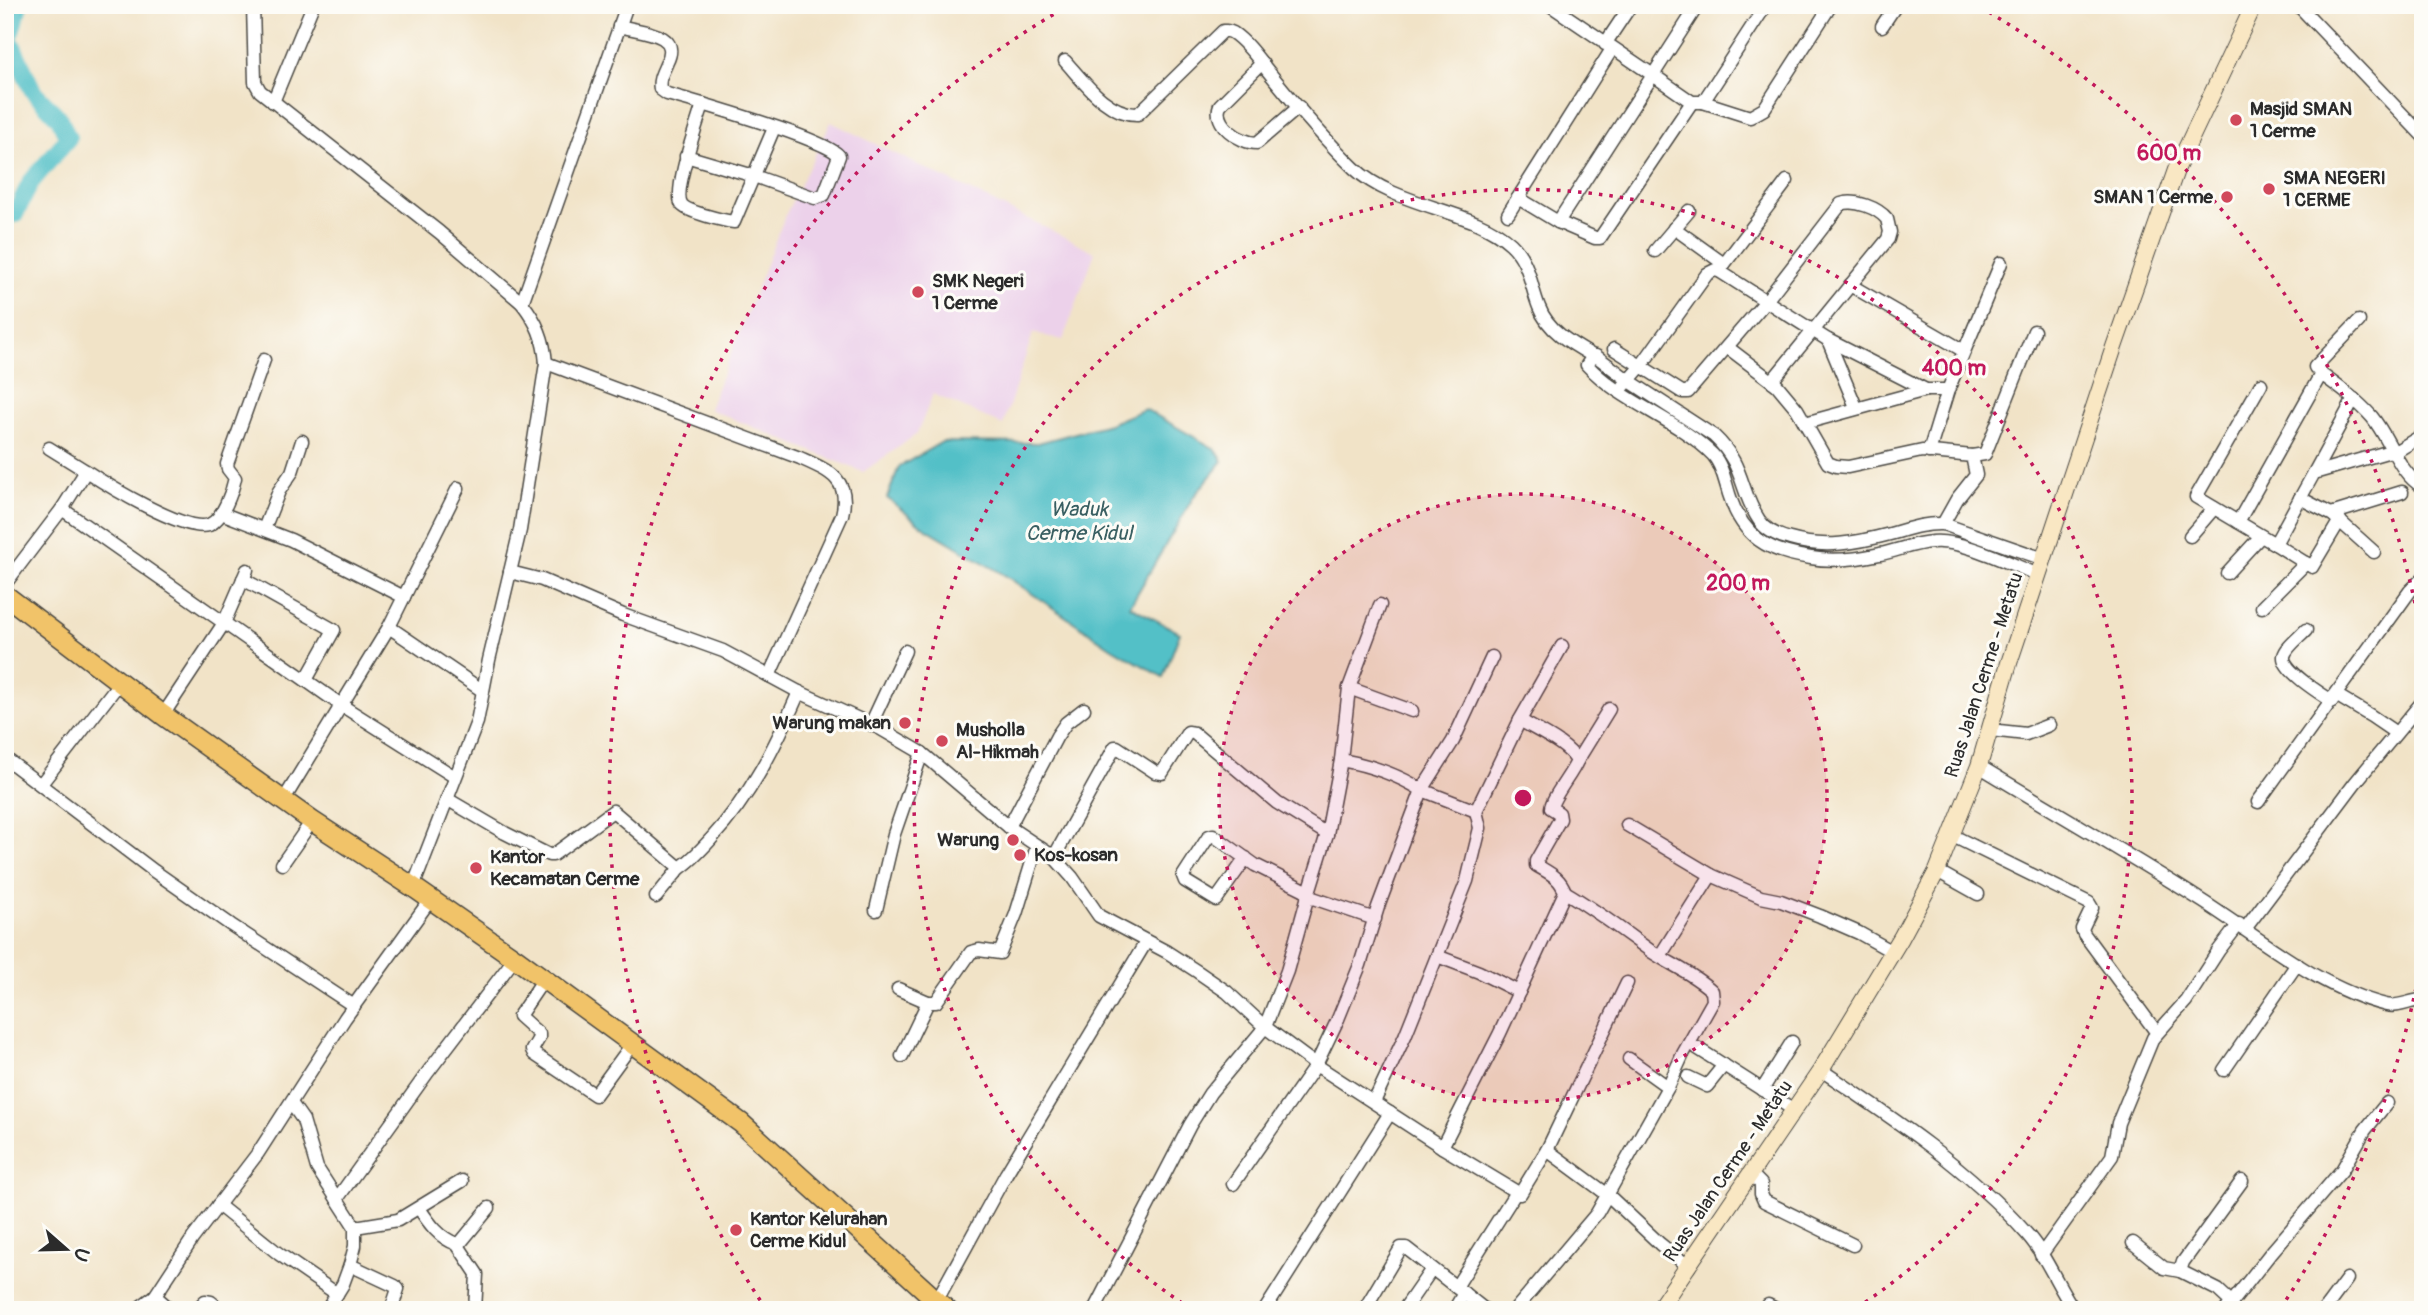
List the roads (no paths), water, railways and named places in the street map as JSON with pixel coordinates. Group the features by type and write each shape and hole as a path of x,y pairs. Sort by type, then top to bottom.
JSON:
{"highway":[{"path":"5,595 163,715 283,801 515,958 741,1123 940,1306"}],"main road":[{"name":"Ruas Jalan Cerme - Metatu","path":"1658,1310 1821,1070 1893,952 1937,871 1979,765 2041,567 2176,170 2254,5"}],"street":[{"path":"253,5 255,82 260,91 439,232 522,303 533,316 544,340 546,363 520,530 477,722 413,887"},
{"path":"273,102 313,5"},
{"path":"522,303 627,5"},
{"path":"1550,5 1571,11 1609,46 1698,102 1751,117 1764,108 1831,5"},
{"path":"1508,214 1631,5"},
{"path":"1558,222 1698,5"},
{"path":"1518,198 1558,222 1600,238 1766,5"},
{"path":"1882,26 1896,5"},
{"path":"2298,5 2423,136"},
{"path":"619,26 665,38 671,45 671,54 659,81 660,89 774,128 838,152 839,156 824,195 815,198 687,156"},
{"path":"1065,61 1107,104 1132,115 1143,110 1223,31 1234,34 1356,170 1378,185 1479,225 1512,245 1529,271 1538,306 1549,324 1567,341 1698,424 1725,446 1735,461 1759,520 1768,530 1815,545 1859,541 1927,524 1943,524 2041,567"},
{"path":"1262,63 1220,105 1217,111 1219,120 1238,138 1247,143 1257,143 1299,107"},
{"path":"703,104 687,156 680,200 688,209 734,222 774,128"},
{"path":"1620,392 1707,274 1721,267 1787,181"},
{"path":"1614,349 1682,392 1688,393 1766,302 1835,211 1846,202 1854,202 1883,214 1890,232 1888,239 1772,381"},
{"path":"1655,251 1689,211"},
{"path":"1674,228 1766,302 1828,340 1926,390"},
{"path":"1929,452 1948,390 2001,263"},
{"path":"1850,285 1965,351"},
{"path":"2359,321 2315,367 2372,417 2407,475 2423,487"},
{"path":"1727,347 1772,381 1797,409 1824,457 1836,466 1848,467 1922,451 1972,456 1985,454 2034,331"},
{"path":"1828,340 1856,407"},
{"path":"1593,356 1587,365 1589,367 1620,392 1679,428 1715,457 1740,520 1756,540 1781,551 1833,561 1861,558 1933,542 1958,545 2041,567"},
{"path":"49,448 103,482 176,520 202,526 213,522 221,513 236,478 228,470 227,464 264,360"},
{"path":"546,363 800,458 836,477 845,494 842,516 769,676"},
{"path":"2238,522 2321,374"},
{"path":"2261,384 2196,497 2312,567 2336,517 2402,492"},
{"path":"1805,423 1926,390 1948,390"},
{"path":"2275,544 2354,399"},
{"path":"2314,473 2394,451 2423,435"},
{"path":"264,529 279,491 292,472 302,441"},
{"path":"1943,524 1957,499 1976,475 1972,456"},
{"path":"5,584 86,471"},
{"path":"283,801 389,627 457,488"},
{"path":"2300,498 2336,517 2374,552"},
{"path":"2190,536 2214,508"},
{"path":"61,509 341,705 455,777"},
{"path":"221,513 291,540 404,597"},
{"path":"1756,540 1768,530"},
{"path":"1882,536 1885,553"},
{"path":"2227,573 2262,536"},
{"path":"1859,541 1861,558"},
{"path":"2262,607 2305,563"},
{"path":"510,572 542,580 622,615 723,651 799,692 871,724 922,753 1009,827 1054,857 1072,877 1099,916 1167,952 1227,992 1265,1027 1317,1065 1441,1147 1520,1194 1547,1150 1627,983"},
{"path":"163,715 224,623 245,575 334,630 306,680"},
{"path":"2258,802 2410,591 2423,578"},
{"path":"1094,1310 1190,1125 1210,1093 1265,1027 1287,971 1327,834 1341,760 1349,688 1380,605"},
{"path":"389,627 483,691"},
{"path":"2305,630 2284,656 2301,680 2371,716 2396,733"},
{"path":"1374,1102 1405,1035 1466,881 1480,828 1476,811 1511,733 1562,646"},
{"path":"871,724 905,651"},
{"path":"1233,1184 1317,1065 1350,992 1422,790 1452,741 1492,657"},
{"path":"41,784 120,682"},
{"path":"1349,688 1412,711"},
{"path":"656,897 680,868 690,862 734,813 773,750 799,692"},
{"path":"2041,1255 2112,1156 2118,1123 2153,1038 2186,1001 2219,950 2242,926 2423,701"},
{"path":"1009,827 1057,736 1066,723 1084,709"},
{"path":"1515,1310 1597,1213 1713,1001 1712,991 1703,983 1565,892 1558,878 1536,865 1560,819 1559,813 1550,808 1551,802 1566,783 1608,709"},
{"path":"1520,720 1576,757 1577,761"},
{"path":"1990,730 2026,734 2049,725"},
{"path":"1054,857 1115,747 1162,773 1188,732 1195,733 1285,810 1327,834"},
{"path":"876,910 894,834 922,753"},
{"path":"5,758 165,879 354,1006"},
{"path":"1341,760 1398,778 1476,811"},
{"path":"1979,765 2242,926 2297,964 2350,991 2388,1005 2423,1000"},
{"path":"447,799 549,855 553,855 613,811 680,868"},
{"path":"282,864 312,821"},
{"path":"1627,825 1711,876 1761,897 1794,906 1831,921 1893,952"},
{"path":"1246,858 1216,900 1185,881 1185,871 1209,836 1213,835 1267,872 1308,894 1375,919"},
{"path":"1951,835 2090,903 2092,908 2082,931 2157,1033"},
{"path":"898,989 928,1002 936,1002 971,952 979,950 997,954 1002,951 1037,846"},
{"path":"1937,871 1978,894"},
{"path":"1660,956 1711,876"},
{"path":"1441,1147 1519,992 1565,892"},
{"path":"136,1310 155,1296 430,900"},
{"path":"940,1306 1006,1174 1146,942"},
{"path":"1437,956 1479,972 1519,992"},
{"path":"337,1199 515,958"},
{"path":"2224,1070 2297,964"},
{"path":"544,979 519,1016 539,1034 532,1050 534,1054 595,1095 633,1043"},
{"path":"902,1056 928,1002"},
{"path":"1762,1090 1792,1042"},
{"path":"1697,1048 1794,1110"},
{"path":"1629,1059 1668,1087"},
{"path":"1688,1077 1707,1086 1724,1065"},
{"path":"1821,1070 1889,1115 1999,1206 2025,1233 2041,1255 2074,1310"},
{"path":"291,1103 303,1120 317,1168 355,1227 355,1247 350,1265 327,1310"},
{"path":"2133,1244 2164,1268 2180,1270 2218,1290 2229,1306 2342,1170 2365,1130 2387,1103"},
{"path":"1265,1310 1390,1114"},
{"path":"1547,1150 1608,1195 1689,1267"},
{"path":"1751,1174 1761,1184 1760,1194 1764,1201 1853,1245"},
{"path":"355,1227 398,1220 462,1181"},
{"path":"2180,1270 2183,1262 2242,1181"},
{"path":"1454,1310 1460,1290 1516,1192"},
{"path":"218,1205 279,1254 337,1294"},
{"path":"419,1208 431,1226 457,1244 477,1274 477,1309"},
{"path":"457,1244 489,1208"},
{"path":"1364,1310 1401,1248 1406,1248 1485,1310"},
{"path":"350,1265 398,1289 391,1310"},
{"path":"1405,1308 1433,1269"},
{"path":"2324,1310 2347,1279"},
{"path":"155,1296 171,1310"},
{"path":"196,1310 205,1301 221,1310"}],"water":[{"name":"Waduk Cerme Kidul","path":"1145,409 1215,449 1223,461 1194,496 1130,606 1180,633 1163,677 1112,648 1006,576 922,526 887,498 899,467 942,442 1038,443 1109,424"}],"waterway":[{"path":"5,215 15,214 31,182 68,138 59,118 33,91 9,38 19,5"}],"place":[{"name":"Masjid SMAN 1 Cerme","path":"2236,120"},
{"name":"SMA NEGERI 1 CERME","path":"2269,189"},
{"name":"SMAN 1 Cerme","path":"2227,197"},
{"name":"SMK Negeri 1 Cerme","path":"918,292"},
{"name":"Warung makan","path":"905,723"},
{"name":"Musholla Al-Hikmah","path":"942,741"},
{"name":"Warung","path":"1013,840"},
{"name":"Kos-kosan","path":"1020,855"},
{"name":"Kantor Kecamatan Cerme","path":"476,868"},
{"name":"Kantor Kelurahan Cerme Kidul","path":"736,1230"}]}
